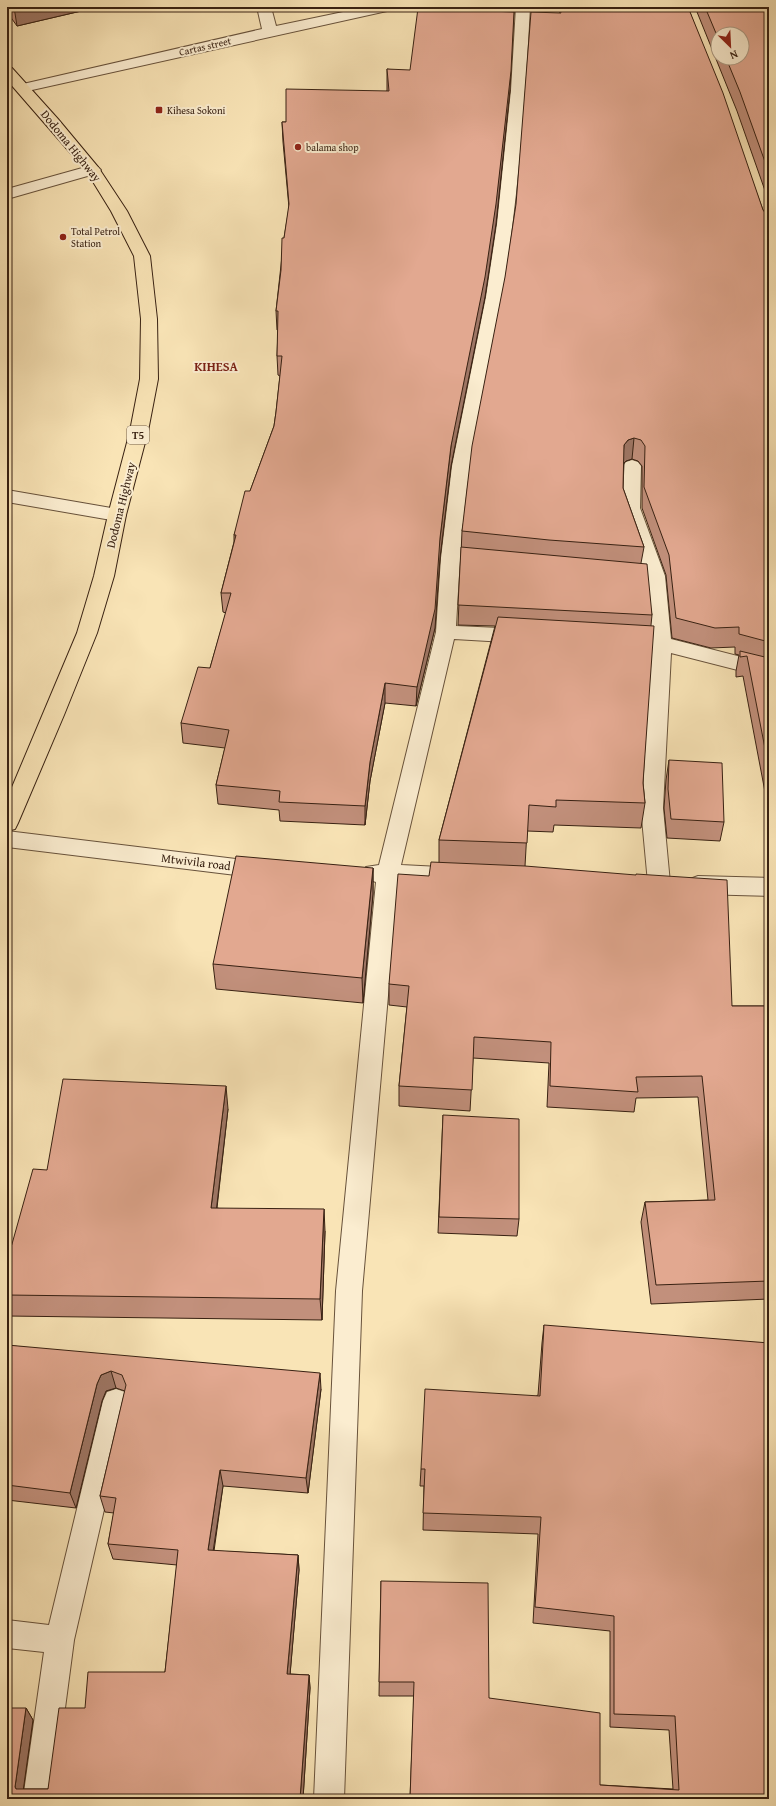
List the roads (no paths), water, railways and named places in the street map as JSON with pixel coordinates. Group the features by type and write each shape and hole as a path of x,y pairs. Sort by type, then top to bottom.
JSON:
{"highway":[{"name":"Dodoma Highway","path":"7,71 93,170 120,211 142,256 149,319 149,379 139,431 117,515 104,576 87,633 54,715 7,822"}],"street":[{"path":"264,7 270,32"},
{"name":"Cartas street","path":"23,88 387,7"},
{"path":"329,1799 348,1291 388,873 446,632 450,558 460,466 494,297 505,224 518,90 523,7"},
{"path":"7,194 93,170"},
{"path":"632,466 631,508 662,644 658,730 652,808 659,883"},
{"path":"7,496 117,515"},
{"path":"450,558 470,560"},
{"path":"446,632 539,637"},
{"path":"631,642 662,644 769,671"},
{"name":"Mtwivila road","path":"7,839 244,868 284,869"},
{"path":"356,872 476,876"},
{"path":"635,882 769,887"},
{"path":"38,1799 60,1640 116,1401"},
{"path":"7,1634 60,1640"}],"place":[{"name":"Kihesa Sokoni","path":"159,110"},
{"name":"balama shop","path":"298,147"},
{"name":"Total Petrol Station","path":"63,237"}],"district":[{"name":"KIHESA","path":"216,366"}]}
